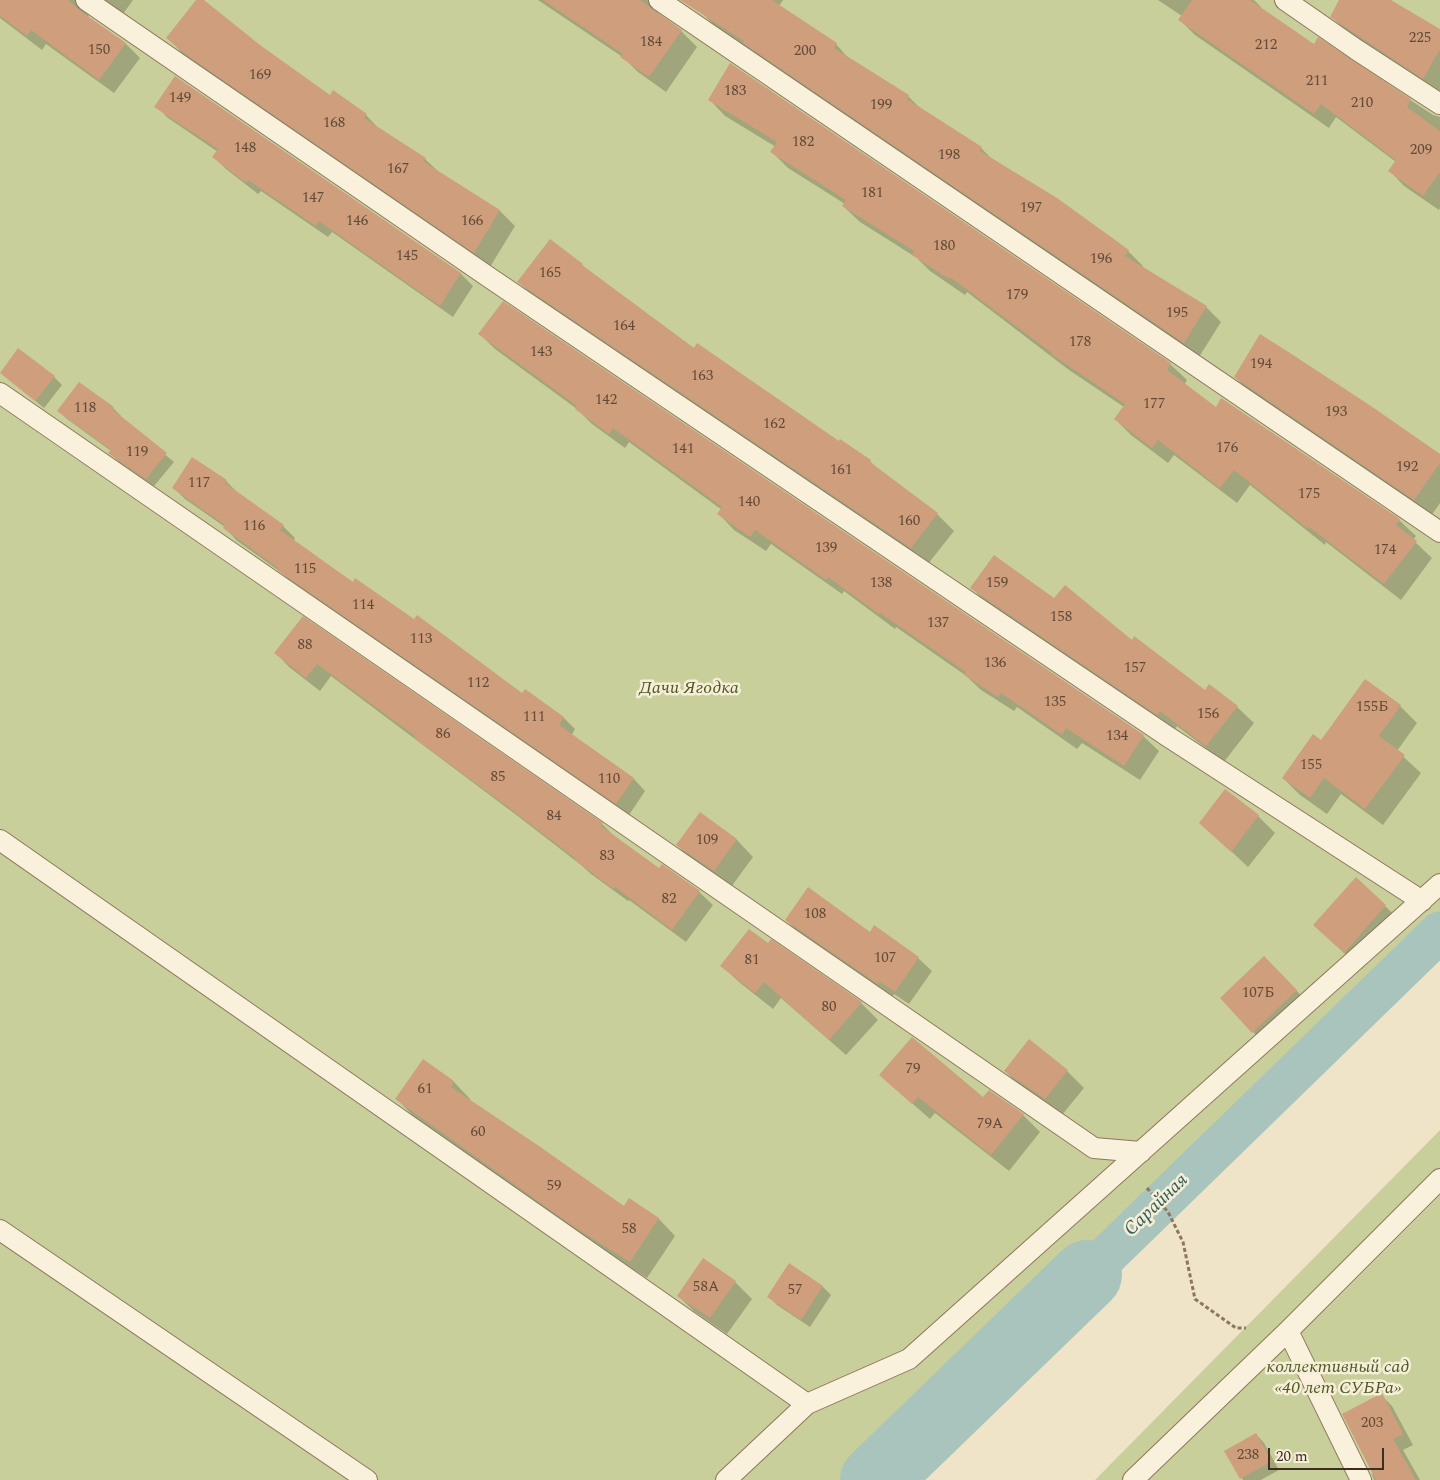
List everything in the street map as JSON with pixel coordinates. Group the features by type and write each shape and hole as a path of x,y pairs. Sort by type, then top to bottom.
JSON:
{"lane":[{"path":"86,0 482,272 1167,736 1422,900"},
{"path":"659,0 1440,532"},
{"path":"1284,0 1440,104"},
{"path":"0,393 1094,1148 1142,1152"},
{"path":"0,840 807,1404"},
{"path":"726,1480 807,1404 908,1360 1440,884"},
{"path":"1133,1480 1288,1331 1440,1179"},
{"path":"0,1230 367,1480"},
{"path":"1288,1331 1361,1480"}],"path":[{"path":"1144,1184 1168,1212 1183,1242 1195,1299 1236,1328 1288,1331"}],"green space":[{"name":"Дачи Ягодка","path":"0,0 1440,0 1440,923 859,1480 0,1480"},
{"name":"коллективный сад «40 лет СУБРа»","path":"1440,1130 1440,1480 1095,1480"}],"building":[{"path":"0,0 68,0 126,43 99,80 31,30 27,36 0,16"},
{"path":"196,0 204,0 260,45 330,95 333,90 367,114 364,118 426,158 424,162 500,210 474,253 188,56 166,38"},
{"path":"543,0 640,0 682,30 649,77 620,57 623,54"},
{"path":"680,0 772,0 837,43 834,48 909,95 907,99 982,147 980,151 1057,198 1129,250 1125,256 1207,306 1184,343 743,43 744,41"},
{"path":"1192,0 1250,0 1314,44 1318,37 1411,99 1407,107 1440,131 1440,172 1423,196 1388,171 1396,160 1321,104 1314,114 1178,20"},
{"path":"1339,0 1391,0 1440,29 1440,49 1423,79 1330,17"},
{"path":"730,63 1171,363 1167,370 1216,407 1221,398 1400,519 1396,525 1417,541 1384,584 1309,527 1308,529 1234,470 1220,488 1158,440 1152,448 1114,419 1125,404 1051,354 950,277 949,279 912,255 914,251 842,206 846,200 770,152 777,142 708,100"},
{"path":"175,76 461,273 440,306 319,221 316,226 248,180 246,183 212,157 218,149 154,107"},
{"path":"550,239 694,348 697,343 839,441 840,439 871,460 870,462 938,513 911,548 517,282"},
{"path":"503,301 1144,735 1124,766 1066,728 1062,735 1001,693 998,697 964,675 966,672 879,614 828,577 826,580 755,530 750,537 717,514 722,507 613,428 609,434 575,409 577,406 478,334"},
{"path":"1260,334 1371,406 1440,454 1440,463 1414,500 1234,377"},
{"path":"18,348 55,376 35,401 0,373"},
{"path":"79,382 114,407 112,409 167,453 146,479 109,454 111,450 57,411"},
{"path":"192,457 227,480 225,483 284,525 280,530 353,582 355,578 414,619 417,615 522,693 525,689 564,717 559,725 634,778 616,804 277,570 278,568 223,528 225,525 172,488"},
{"path":"994,555 1054,598 1065,585 1132,640 1134,636 1205,690 1209,684 1238,706 1206,746 1160,711 1157,715 970,588"},
{"path":"303,616 603,823 601,826 659,868 662,864 700,891 672,930 615,887 613,889 504,804 414,738 415,736 317,664 306,678 274,653"},
{"path":"1365,679 1401,705 1379,736 1405,755 1365,809 1324,778 1310,798 1282,778 1313,734 1321,740"},
{"path":"1225,789 1259,815 1231,852 1199,823"},
{"path":"700,812 737,839 714,871 676,845"},
{"path":"1356,877 1386,905 1344,953 1313,925"},
{"path":"808,887 870,932 874,925 919,957 895,992 880,982 878,984 785,920"},
{"path":"749,929 768,943 771,939 862,1002 829,1040 764,982 755,993 720,966"},
{"path":"1264,956 1297,990 1252,1033 1220,998"},
{"path":"912,1037 983,1097 989,1090 1024,1114 991,1155 918,1097 912,1104 879,1075"},
{"path":"1029,1039 1068,1070 1045,1099 1004,1071"},
{"path":"423,1059 454,1081 451,1087 624,1206 629,1198 659,1218 630,1262 573,1226 395,1099"},
{"path":"703,1258 736,1281 710,1318 677,1296"},
{"path":"789,1263 823,1286 801,1320 767,1297"},
{"path":"1382,1393 1403,1434 1393,1439 1416,1480 1376,1480 1342,1414"},
{"path":"1256,1433 1272,1461 1240,1479 1224,1451"}],"waterway":[{"name":"Сарайная","path":"1087,1275 1440,932"},
{"name":"Сарайная","path":"875,1480 1087,1275"}]}
